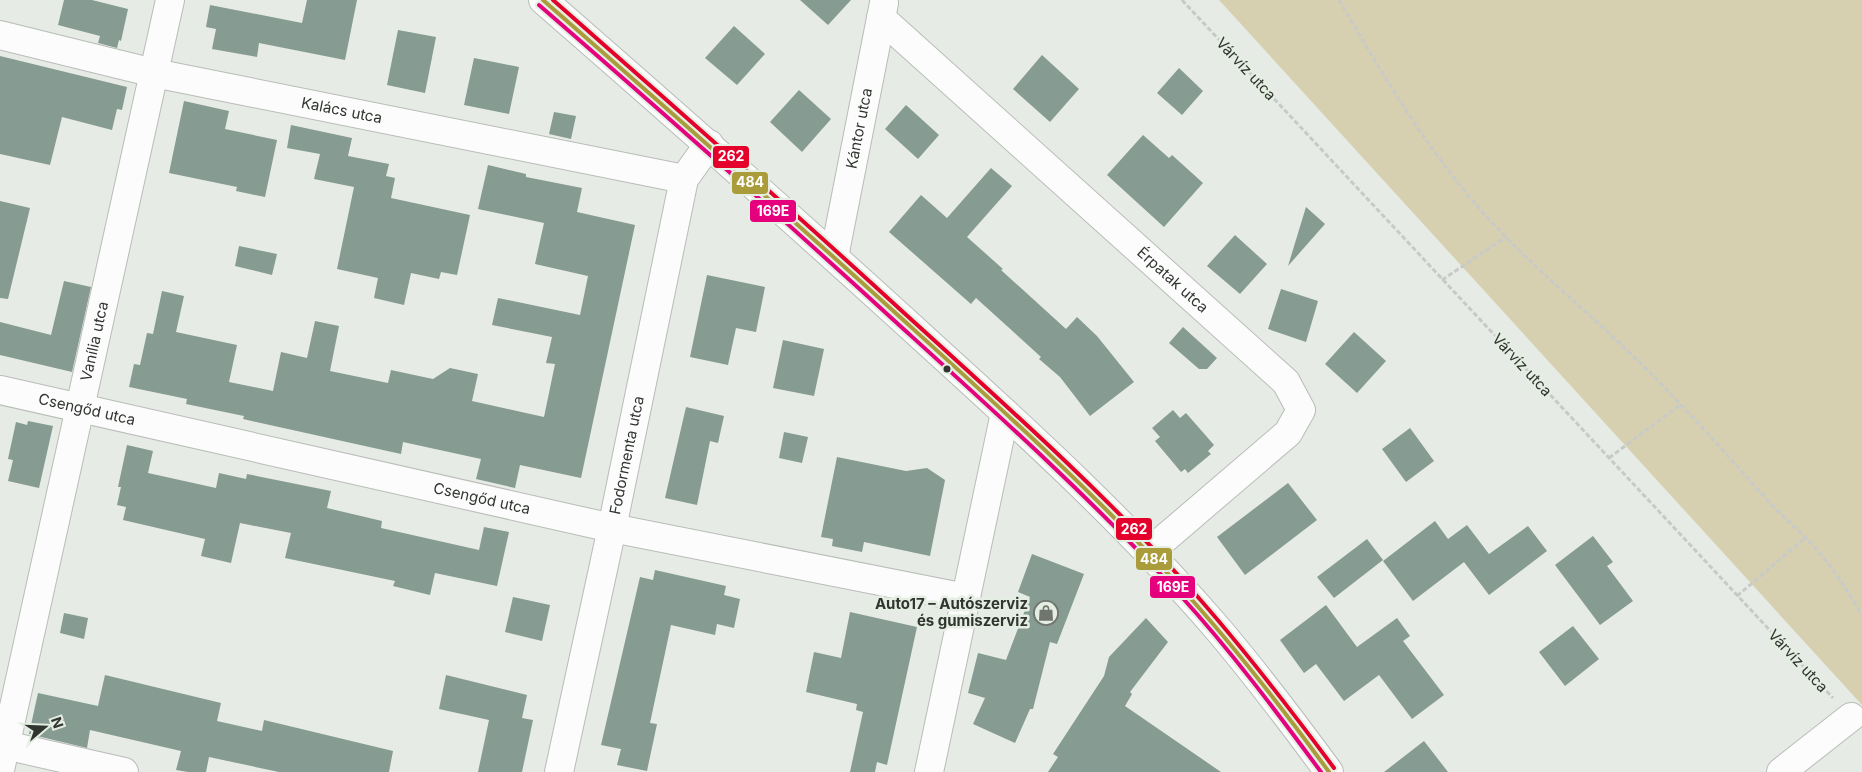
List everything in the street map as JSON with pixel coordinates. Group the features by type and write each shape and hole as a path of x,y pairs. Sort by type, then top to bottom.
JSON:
{"street":[{"name":"Vanília utca","path":"2,753 170,0"},
{"path":"543,0 708,144 1006,413 1149,552 1217,628 1329,772"},
{"name":"Kántor utca","path":"834,257 882,9"},
{"name":"Érpatak utca","path":"882,9 1286,382 1301,410 1288,433 1149,552"},
{"name":"Kalács utca","path":"0,34 154,73 684,179"},
{"name":"Fodormenta utca","path":"559,772 612,528 684,179 708,144"},
{"name":"Csengőd utca","path":"0,390 612,528 966,598"},
{"path":"929,772 1006,413"},
{"path":"1782,772 1850,717"},
{"path":"2,753 124,772"}],"path":[{"name":"Várvíz utca","path":"1182,0 1850,717"},
{"path":"1339,0 1414,124 1448,171 1525,257 1633,356 1681,404 1805,538 1835,573 1862,615"},
{"path":"1442,280 1506,237"},
{"path":"1609,458 1681,404"},
{"path":"1737,596 1805,538"}],"shaded area":[{"path":"1219,0 1862,0 1862,705"}],"building":[{"path":"64,0 92,0 128,9 121,41 119,40 117,48 98,43 100,36 58,25"},
{"path":"307,0 357,0 345,60 259,43 257,57 212,49 216,29 206,27 210,5 302,23"},
{"path":"800,0 851,0 828,25"},
{"path":"734,26 765,54 737,85 705,58"},
{"path":"398,30 436,37 425,93 387,85"},
{"path":"1042,55 1079,89 1050,122 1013,89"},
{"path":"0,56 127,87 122,110 117,109 112,130 62,117 50,165 0,154"},
{"path":"474,58 519,67 509,114 464,105"},
{"path":"1179,68 1203,91 1182,115 1157,93"},
{"path":"799,90 831,119 802,152 770,122"},
{"path":"184,101 229,111 225,129 277,140 265,197 236,191 237,187 169,173"},
{"path":"906,105 939,135 918,159 885,129"},
{"path":"554,112 576,116 571,139 549,134"},
{"path":"291,125 352,138 348,156 389,164 386,176 395,178 391,198 470,215 457,275 441,272 439,279 411,273 404,305 374,298 378,278 337,269 354,187 314,179 320,154 287,148"},
{"path":"1143,135 1169,158 1172,155 1203,183 1164,227 1107,175"},
{"path":"488,165 526,174 526,177 582,188 577,212 635,225 581,478 520,465 515,488 476,479 481,459 403,442 401,454 243,419 244,416 186,404 187,399 129,387 134,364 140,365 147,333 153,334 162,291 184,296 176,332 237,345 229,382 273,391 281,352 307,358 315,321 339,326 330,371 388,383 391,370 433,379 450,368 478,374 472,401 544,417 555,364 546,363 552,337 492,325 498,298 580,315 588,276 535,264 544,223 478,209"},
{"path":"991,168 1012,186 967,237 1066,329 1077,317 1097,336 1134,382 1090,416 1060,377 1039,359 1041,357 976,298 971,304 889,232 921,195 947,218"},
{"path":"0,201 30,208 8,299 0,298"},
{"path":"1306,207 1325,224 1288,266"},
{"path":"1235,235 1267,264 1240,294 1207,266"},
{"path":"239,246 277,254 272,275 235,266"},
{"path":"707,275 765,287 756,332 736,328 728,365 690,357"},
{"path":"64,281 91,287 72,372 0,355 0,322 51,335"},
{"path":"1281,289 1318,301 1306,342 1268,329"},
{"path":"1183,327 1217,358 1207,369 1199,369 1169,343"},
{"path":"1354,332 1386,361 1357,393 1325,364"},
{"path":"783,340 824,349 814,396 773,388"},
{"path":"686,407 724,416 718,443 710,441 697,505 665,498"},
{"path":"1173,410 1180,418 1186,413 1214,445 1208,451 1211,454 1188,473 1185,469 1181,472 1155,441 1160,437 1152,428"},
{"path":"28,421 53,426 39,488 8,481 13,460 8,459 16,422 27,425"},
{"path":"1410,428 1434,461 1406,482 1382,449"},
{"path":"784,432 808,437 802,463 779,458"},
{"path":"127,445 153,451 148,473 216,488 219,473 246,479 247,474 331,491 327,508 382,521 381,528 479,550 484,527 509,532 497,586 435,573 430,595 393,586 395,581 285,558 291,533 240,523 231,563 201,556 205,539 123,520 126,507 117,505 121,487 118,487"},
{"path":"837,457 906,471 927,468 945,480 930,556 864,542 862,552 832,546 833,539 821,537"},
{"path":"1288,483 1317,520 1245,575 1217,537"},
{"path":"1435,521 1448,539 1467,525 1489,554 1528,526 1547,551 1489,595 1464,562 1413,601 1383,561"},
{"path":"1593,536 1613,562 1607,566 1633,601 1600,625 1555,565"},
{"path":"1367,539 1383,560 1334,598 1317,577"},
{"path":"1032,554 1084,574 1057,644 1050,642 1033,709 1030,709 1015,743 973,724 985,698 968,693 978,653 1006,660 1030,597 1018,592"},
{"path":"655,570 726,586 724,595 740,599 734,628 717,624 715,635 671,625 650,723 657,724 647,771 617,765 621,749 601,745 640,577 653,580"},
{"path":"513,597 550,605 542,641 505,632"},
{"path":"1326,605 1357,647 1397,618 1410,636 1403,641 1444,695 1412,719 1379,675 1344,701 1316,664 1304,673 1280,640"},
{"path":"850,612 917,627 887,765 877,762 875,772 850,772 863,712 856,710 857,704 806,692 814,652 841,658"},
{"path":"64,613 88,618 84,639 60,633"},
{"path":"1146,618 1168,642 1130,692 1132,694 1125,706 1221,772 1048,772 1058,757 1053,754 1104,676 1109,657"},
{"path":"1573,626 1599,659 1565,686 1539,652"},
{"path":"105,675 221,703 217,721 262,731 264,720 393,751 389,772 279,772 209,757 206,772 188,772 176,770 181,751 90,730 87,748 29,734 38,693 98,706"},
{"path":"446,675 527,695 522,718 533,720 522,772 478,772 489,720 439,709"},
{"path":"1424,741 1448,772 1384,772"}],"transit line":[{"name":"484","path":"543,0 856,277 1009,416 1080,484 1150,554 1203,612 1259,679 1329,772"},
{"name":"262","path":"553,0 816,233 1013,412 1121,515 1189,587 1227,631 1334,768"},
{"name":"169E","path":"539,5 809,243 1006,423 1112,524 1199,616 1253,682 1321,772"}],"place":[{"name":"Auto17 – Autószerviz és gumiszerviz","path":"1046,613"}]}
